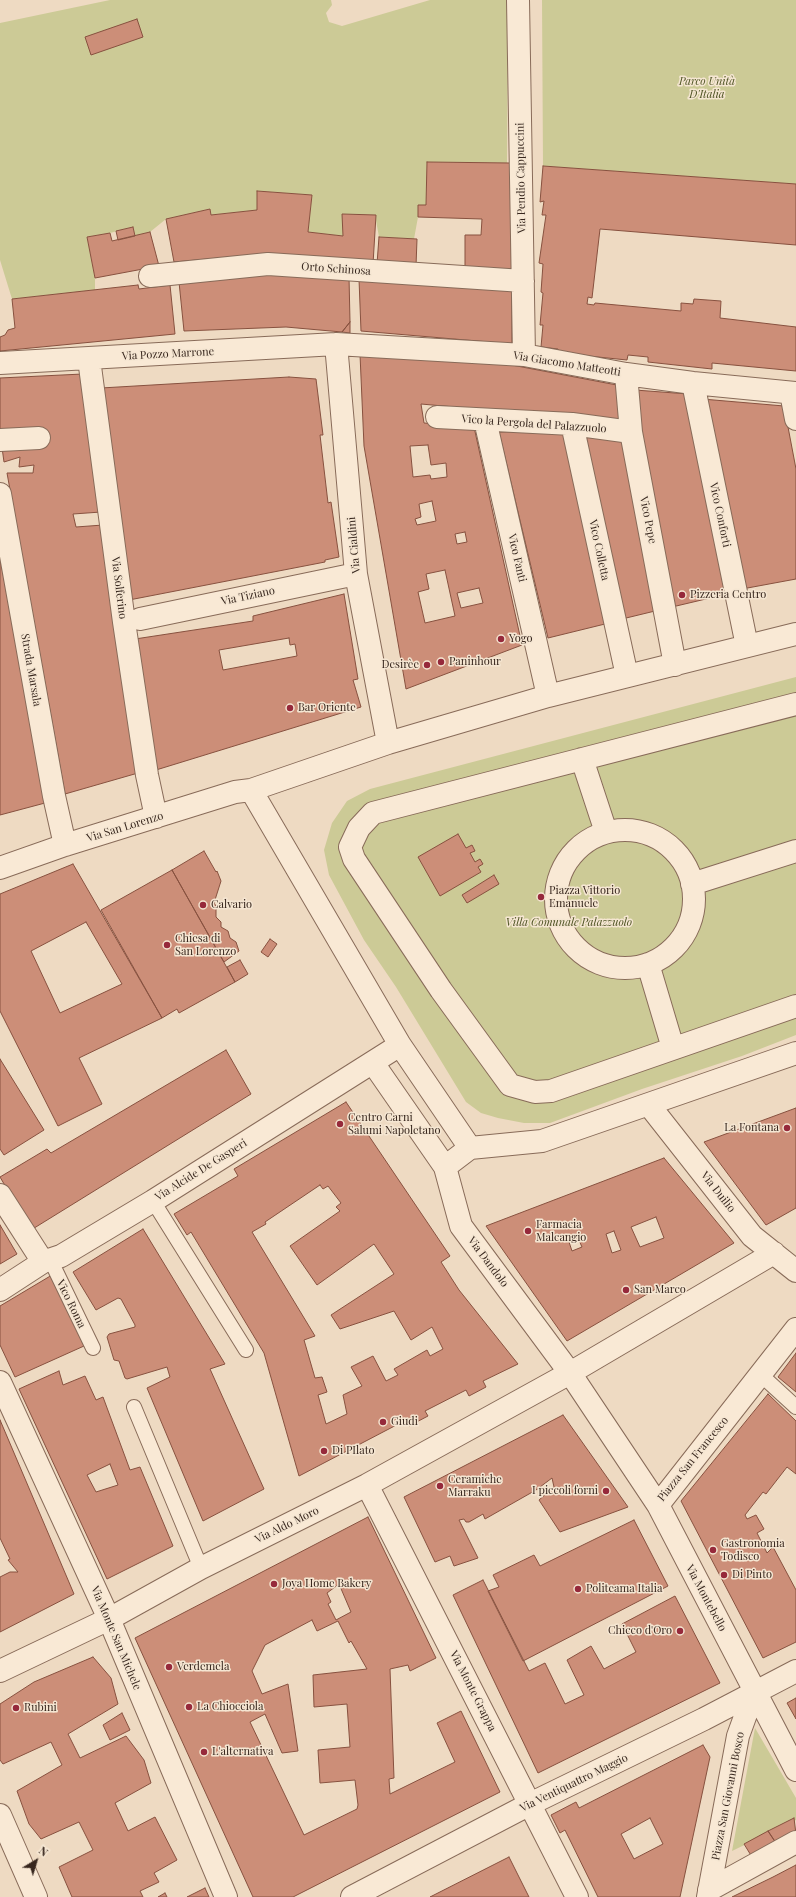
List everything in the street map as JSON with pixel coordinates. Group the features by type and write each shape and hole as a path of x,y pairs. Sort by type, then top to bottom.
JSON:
{"street":[{"name":"Via Pendio Cappuccini","path":"518,0 524,355"},
{"name":"Orto Schinosa","path":"150,276 268,264 523,281"},
{"name":"Via Giacomo Matteotti","path":"336,344 524,355 626,374 692,383 794,393"},
{"name":"Via Pozzo Marrone","path":"0,363 336,344"},
{"name":"Via Cialdini","path":"336,344 356,574 388,743"},
{"name":"Via Solferino","path":"89,358 124,622 147,775 156,817"},
{"name":"Vico Pepe","path":"626,374 631,432 675,665"},
{"name":"Vico Conforti","path":"692,383 747,646"},
{"path":"794,393 796,419"},
{"name":"Vico la Pergola del Palazzuolo","path":"437,417 572,424 631,432"},
{"name":"Vico Fanti","path":"485,420 548,696"},
{"name":"Vico Colletta","path":"572,424 627,676"},
{"path":"0,440 39,438"},
{"name":"Strada Marsala","path":"0,494 64,845"},
{"name":"Via Tiziano","path":"140,618 356,574"},
{"path":"470,1148 400,1045 250,790 388,743 548,696 796,634"},
{"path":"796,704 373,813 359,828 350,846 354,859 441,990 510,1085 535,1092 551,1091 796,1006"},
{"path":"582,759 606,832"},
{"name":"Via San Lorenzo","path":"0,868 64,845 235,792 250,790"},
{"path":"627,829 645,832 661,840 676,852 683,862 692,884 694,902 691,920 684,936 674,948 662,957 648,964 630,968 612,967 594,962 579,951 566,936 557,917 555,902 556,886 561,871 572,853 589,839 606,832 627,829"},
{"path":"692,884 796,851"},
{"path":"648,964 673,1048"},
{"name":"Via Alcide De Gasperi","path":"0,1290 46,1261 61,1256 153,1201 400,1045"},
{"path":"373,1063 445,1167 470,1148 542,1141 796,1053"},
{"name":"Via Duilio","path":"649,1105 752,1236 796,1271"},
{"name":"Via Dandolo","path":"445,1167 461,1226 552,1347"},
{"path":"0,1195 46,1261"},
{"path":"570,1373 774,1253"},
{"name":"Piazza San Francesco","path":"552,1347 658,1505 796,1329"},
{"name":"Via Aldo Moro","path":"0,1671 109,1619 201,1568 367,1485 570,1373"},
{"name":"Via Monte San Michele","path":"0,1382 109,1619 226,1897"},
{"name":"Via Monte Grappa","path":"367,1485 577,1897"},
{"name":"Via Montebello","path":"658,1505 754,1692"},
{"name":"Via Ventiquattro Maggio","path":"352,1897 530,1804 704,1719 796,1671"},
{"path":"754,1692 796,1770"},
{"name":"Piazza San Giovanni Bosco","path":"708,1894 738,1736 754,1692"},
{"path":"0,1815 36,1897"},
{"name":"Piazza San Giovanni Bosco","path":"708,1894 796,1842"}],"lane":[{"path":"153,1201 246,1350"},
{"name":"Vico Roma","path":"46,1261 93,1348"},
{"path":"760,1374 796,1407"},
{"path":"134,1406 201,1568"}],"green space":[{"path":"110,0 331,0 332,5 326,13 329,22 342,26 430,0 508,0 507,163 427,162 426,205 418,205 418,217 414,239 379,237 375,215 343,214 343,236 308,232 312,195 258,191 257,210 211,215 210,209 166,219 150,232 135,236 133,227 87,237 95,278 95,290 12,299 0,260 0,23"},
{"name":"Parco Unità D'Italia","path":"542,0 796,0 796,184 543,166"},
{"name":"Villa Comunale Palazzuolo","path":"796,677 796,1035 742,1056 642,1089 550,1123 524,1123 498,1118 481,1113 466,1102 396,987 364,940 329,875 324,850 332,823 347,801 370,789"},
{"path":"755,1728 796,1798 796,1820 732,1851"}],"building":[{"path":"137,19 143,37 91,55 85,37"},
{"path":"427,162 510,163 512,269 465,269 465,235 481,235 482,219 418,217 418,205 426,205"},
{"path":"543,166 796,184 796,245 600,229 592,298 588,297 587,304 594,305 595,303 681,311 681,303 693,304 694,299 721,301 720,318 796,327 796,371 712,363 712,369 648,362 648,357 628,355 627,360 559,353 558,349 541,347 543,325 540,325 543,293 541,292 543,264 539,263 546,215 542,215 544,201 540,202"},
{"path":"257,191 312,195 308,232 343,236 342,214 376,215 373,264 253,255 174,262 166,219 210,209 211,215 257,210"},
{"path":"133,227 135,236 118,240 116,231"},
{"path":"150,232 159,266 95,278 87,237 110,233 112,241"},
{"path":"379,237 417,239 416,266 377,264"},
{"path":"282,273 349,277 350,322 342,332 286,327 184,331 179,282"},
{"path":"359,279 512,289 512,344 361,331"},
{"path":"138,285 139,289 170,285 175,334 0,351 0,337 5,335 8,330 15,328 12,299"},
{"path":"350,322 350,333 342,332"},
{"path":"360,354 496,362 622,386 626,426 566,417 421,404 424,423 474,427 522,645 406,689 364,446","holes":["428,445 431,465 446,463 447,477 431,479 430,475 413,477 410,446","432,501 436,521 417,525 415,519 421,517 419,504","465,532 467,542 457,544 455,534","445,570 455,616 425,623 418,592 429,589 426,574","479,588 483,603 461,608 457,593"]},
{"path":"83,374 101,512 73,514 76,527 103,525 138,773 65,794 7,473 33,473 34,465 19,467 20,457 4,462 0,433 0,378"},
{"path":"289,377 316,379 323,435 320,435 328,503 331,502 339,557 325,560 325,562 129,600 101,388"},
{"path":"635,390 688,394 727,594 672,607 637,431"},
{"path":"702,399 784,406 796,469 796,579 742,589"},
{"path":"563,430 605,624 548,638 499,432"},
{"path":"583,433 622,438 655,611 622,619"},
{"path":"0,557 45,803 0,815"},
{"path":"344,594 358,679 353,680 361,707 156,770 135,639 253,621 253,616","holes":["289,638 290,645 295,644 297,656 223,670 219,650"]},
{"path":"458,834 466,848 472,845 475,851 470,853 475,862 480,859 483,864 478,867 481,872 440,896 418,857"},
{"name":"Calvario","path":"204,851 216,872 217,871 221,881 214,903 216,906 216,917 221,922 221,927 228,931 230,938 236,942 239,951 224,962 172,870"},
{"path":"73,864 162,1018 79,1058 102,1104 58,1126 0,1011 0,894","holes":["86,922 122,984 60,1013 31,951"]},
{"name":"Chiesa di San Lorenzo","path":"172,870 235,982 179,1013 177,1009 162,1018 101,910"},
{"path":"494,875 499,884 467,903 462,895"},
{"path":"270,939 277,944 268,957 261,952"},
{"path":"240,960 248,974 235,982 227,967"},
{"path":"226,1050 251,1094 31,1230 0,1177 47,1149 51,1153"},
{"path":"0,1059 44,1130 4,1155 0,1149"},
{"path":"346,1102 450,1256 441,1262 459,1290 518,1364 483,1381 486,1387 469,1396 466,1390 425,1411 428,1416 409,1426 406,1420 299,1476 264,1353 191,1232 187,1235 174,1214 238,1176 234,1169","holes":["320,1185 323,1189 328,1186 341,1203 336,1207 340,1211 290,1246 317,1285 374,1244 394,1274 331,1315 340,1329 394,1311 411,1340 432,1327 443,1349 430,1356 427,1350 394,1369 398,1375 386,1381 373,1356 351,1367 362,1386 343,1395 347,1414 326,1424 318,1395 327,1392 322,1377 315,1378 304,1340 315,1336 252,1232 266,1224 265,1222"]},
{"path":"796,1108 796,1208 766,1225 704,1142"},
{"path":"664,1158 734,1243 567,1341 486,1226","holes":["656,1217 664,1238 640,1247 631,1227","614,1231 621,1250 612,1253 606,1234","578,1238 582,1247 572,1251 569,1242"]},
{"path":"0,1225 17,1254 0,1264"},
{"path":"143,1229 225,1364 210,1369 264,1489 203,1521 147,1388 170,1377 167,1367 127,1379 125,1378 119,1361 114,1360 107,1337 109,1334 135,1327 135,1325 121,1299 118,1298 96,1310 73,1272"},
{"path":"52,1275 84,1346 15,1377 0,1345 0,1306"},
{"path":"796,1353 796,1392 778,1377"},
{"path":"59,1371 63,1385 85,1376 96,1400 103,1397 130,1470 140,1467 173,1546 107,1579 19,1389","holes":["110,1464 118,1485 96,1492 87,1475"]},
{"path":"768,1394 796,1421 796,1474 787,1467 766,1494 763,1492 745,1515 747,1519 756,1515 764,1529 757,1533 767,1553 773,1547 796,1590 796,1642 763,1658 681,1501"},
{"path":"563,1415 628,1507 560,1532 539,1500 554,1487 552,1478 536,1490 485,1519 483,1514 469,1522 466,1522 464,1519 459,1520 478,1558 454,1566 450,1556 435,1562 404,1497"},
{"path":"0,1420 74,1594 0,1632 0,1577 10,1572 18,1572 8,1560 10,1559 0,1538"},
{"path":"368,1517 436,1658 410,1671 408,1665 390,1669 394,1778 389,1779 390,1794 455,1762 437,1723 461,1711 500,1792 293,1897 253,1897 135,1638","holes":["339,1584 351,1612 336,1620 328,1604 331,1602 327,1593","312,1620 317,1631 338,1621 349,1643 351,1641 367,1669 313,1675 314,1707 347,1704 350,1747 318,1750 320,1783 355,1780 358,1805 357,1809 304,1835 250,1722 265,1714 282,1753 298,1751 288,1684 262,1694 252,1671 265,1645"]},
{"name":"Politeama Italia","path":"634,1520 668,1586 523,1661 488,1591 499,1587 493,1575 534,1555 540,1566"},
{"path":"483,1580 529,1671 545,1663 565,1704 584,1695 567,1660 591,1646 604,1669 636,1652 622,1624 675,1596 720,1683 538,1773 453,1595"},
{"path":"93,1657 111,1678 118,1704 68,1734 80,1758 126,1736 144,1760 151,1783 115,1803 128,1831 155,1817 177,1860 154,1873 159,1882 140,1891 143,1897 72,1897 59,1867 93,1850 79,1822 41,1839 29,1824 17,1791 62,1765 51,1742 3,1764 0,1760 0,1704 34,1682"},
{"path":"796,1698 796,1719 787,1703"},
{"path":"122,1713 130,1730 110,1740 103,1725"},
{"path":"703,1745 710,1757 680,1897 598,1897 565,1830 560,1833 551,1815 576,1802 579,1808","holes":["650,1818 663,1844 634,1859 621,1834"]},
{"path":"794,1818 796,1834 776,1843 768,1831"},
{"path":"768,1831 776,1843 752,1857 744,1844"},
{"path":"509,1857 529,1897 430,1897"},
{"path":"796,1865 796,1897 732,1897 773,1877"},
{"path":"205,1888 209,1897 187,1897"},
{"path":"165,1893 167,1897 158,1897"}],"place":[{"name":"Pizzeria Centro","path":"682,595"},
{"name":"Yogo","path":"501,639"},
{"name":"Paninhour","path":"441,662"},
{"name":"Desirèe","path":"427,665"},
{"name":"Bar Oriente","path":"290,708"},
{"name":"Piazza Vittorio Emanuele","path":"541,897"},
{"name":"Calvario","path":"203,905"},
{"name":"Chiesa di San Lorenzo","path":"167,945"},
{"name":"Centro Carni Salumi Napoletano","path":"340,1124"},
{"name":"La Fontana","path":"787,1128"},
{"name":"Farmacia Malcangio","path":"528,1231"},
{"name":"San Marco","path":"626,1290"},
{"name":"Giudi","path":"383,1422"},
{"name":"Di PIlato","path":"324,1451"},
{"name":"Ceramiche Marraku","path":"440,1486"},
{"name":"I piccoli forni","path":"606,1491"},
{"name":"Gastronomia Todisco","path":"713,1550"},
{"name":"Di Pinto","path":"724,1575"},
{"name":"Joya Home Bakery","path":"274,1584"},
{"name":"Politeama Italia","path":"578,1589"},
{"name":"Chicco d'Oro","path":"680,1631"},
{"name":"Verdemela","path":"169,1667"},
{"name":"La Chiocciola","path":"189,1707"},
{"name":"Rubini","path":"16,1708"},
{"name":"L'alternativa","path":"204,1752"}]}
